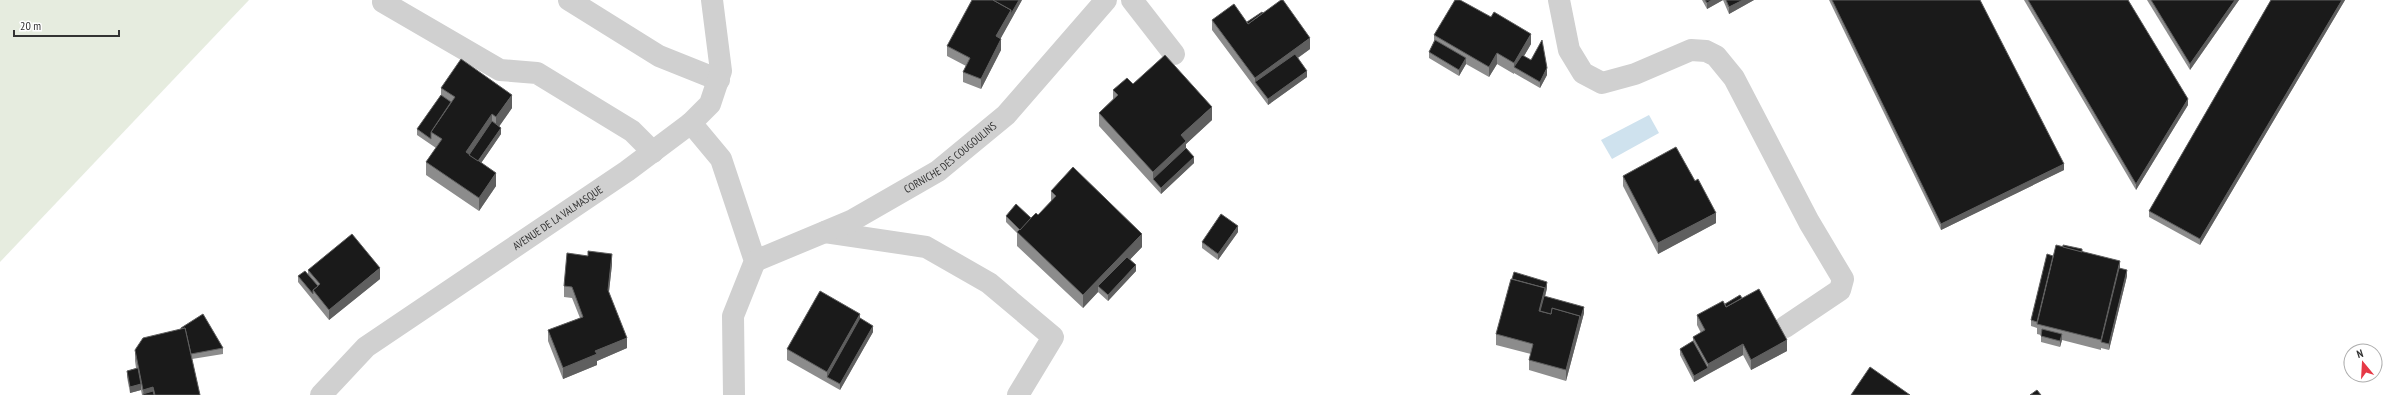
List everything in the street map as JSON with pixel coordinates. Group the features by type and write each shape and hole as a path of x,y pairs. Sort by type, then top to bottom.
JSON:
{"street":[{"path":"569,0 659,56 719,80"},
{"name":"AVENUE DE LA VALMASQUE","path":"320,395 366,347 652,152 691,123 710,104 721,71 712,0"},
{"name":"CORNICHE DES COUGOULINS","path":"755,261 851,221 938,171 1006,114 1106,0"},
{"path":"1132,0 1174,54"},
{"path":"1559,0 1569,50 1583,73 1602,83 1635,74 1691,50 1706,51 1716,56 1734,78 1809,222 1843,279 1840,290 1785,327"},
{"path":"383,2 500,70 537,73 632,131 652,152"},
{"path":"691,123 721,159 755,261 733,316 734,395"},
{"path":"826,232 926,247 989,283 1053,337 1018,395"}],"shaded area":[{"path":"0,0 249,0 0,262"}],"water":[{"path":"1649,115 1659,133 1612,159 1601,140"}],"building":[{"path":"972,0 993,0 1011,10 996,36 1001,39 981,79 963,72 970,58 947,46"},
{"path":"993,0 1019,0 1011,14 1011,10"},
{"path":"1283,0 1310,38 1255,78 1212,20 1234,4 1248,24"},
{"path":"1455,0 1460,0 1491,17 1494,12 1531,34 1514,63 1497,53 1489,67 1434,35"},
{"path":"1705,0 1712,0 1707,3"},
{"path":"1726,0 1743,0 1729,7"},
{"path":"1832,0 1980,0 2064,164 1941,224"},
{"path":"2028,0 2128,0 2188,99 2136,184"},
{"path":"2151,0 2235,0 2190,64"},
{"path":"2271,0 2342,0 2200,239 2149,211"},
{"path":"1262,12 1263,13 1248,24 1247,22"},
{"path":"1435,40 1466,58 1459,70 1429,52"},
{"path":"1542,40 1547,68 1540,82 1514,67 1522,55 1531,60"},
{"path":"1295,54 1307,71 1268,99 1255,82"},
{"path":"1165,55 1212,107 1181,135 1186,141 1153,172 1099,113 1118,95 1113,90 1127,78 1133,84"},
{"path":"461,59 512,95 496,117 492,114 466,152 496,173 479,198 426,162 442,139 431,132 455,97 441,88"},
{"path":"441,95 451,102 431,132 431,139 417,129"},
{"path":"492,121 501,128 478,161 469,155"},
{"path":"1676,147 1695,181 1698,179 1716,213 1658,243 1623,176"},
{"path":"1186,148 1194,157 1161,188 1153,179"},
{"path":"1073,167 1142,234 1083,295 1017,232 1036,213 1038,215 1056,196 1051,191"},
{"path":"1016,204 1031,218 1020,230 1006,216"},
{"path":"1221,214 1238,226 1218,254 1202,242"},
{"path":"352,234 380,268 329,310 313,290 320,284 308,270"},
{"path":"2056,245 2120,261 2101,340 2037,324"},
{"path":"2063,245 2082,249 2082,252 2063,247"},
{"path":"588,251 612,254 608,290 627,338 595,351 597,354 563,368 548,330 583,317 572,287 564,286 567,253 588,256"},
{"path":"2047,254 2053,256 2037,322 2031,320"},
{"path":"1127,257 1136,265 1108,295 1098,286"},
{"path":"2119,268 2127,270 2109,344 2101,342"},
{"path":"305,271 318,286 313,290 313,294 298,276"},
{"path":"1514,272 1547,282 1545,292 1545,288 1512,279"},
{"path":"1511,279 1545,288 1539,311 1551,314 1552,308 1580,316 1566,370 1529,360 1533,344 1496,334"},
{"path":"1759,289 1787,340 1751,360 1743,344 1708,364 1693,337 1705,330 1697,315 1723,301 1726,307"},
{"path":"820,291 860,314 827,372 787,349"},
{"path":"1740,295 1742,298 1726,307 1725,304"},
{"path":"1544,296 1584,307 1580,320 1580,316 1552,308 1551,314 1540,311"},
{"path":"203,314 223,348 191,354 185,328 181,328"},
{"path":"860,318 873,326 840,384 827,377"},
{"path":"185,328 200,395 155,395 153,387 143,390 135,350 143,338"},
{"path":"2042,329 2062,334 2060,341 2041,336"},
{"path":"1693,341 1708,368 1694,376 1680,349"},
{"path":"1870,367 1910,395 1851,395"},
{"path":"138,368 141,384 130,387 127,371"},
{"path":"2037,390 2041,395 2030,395"},
{"path":"153,391 154,395 143,394"}]}
